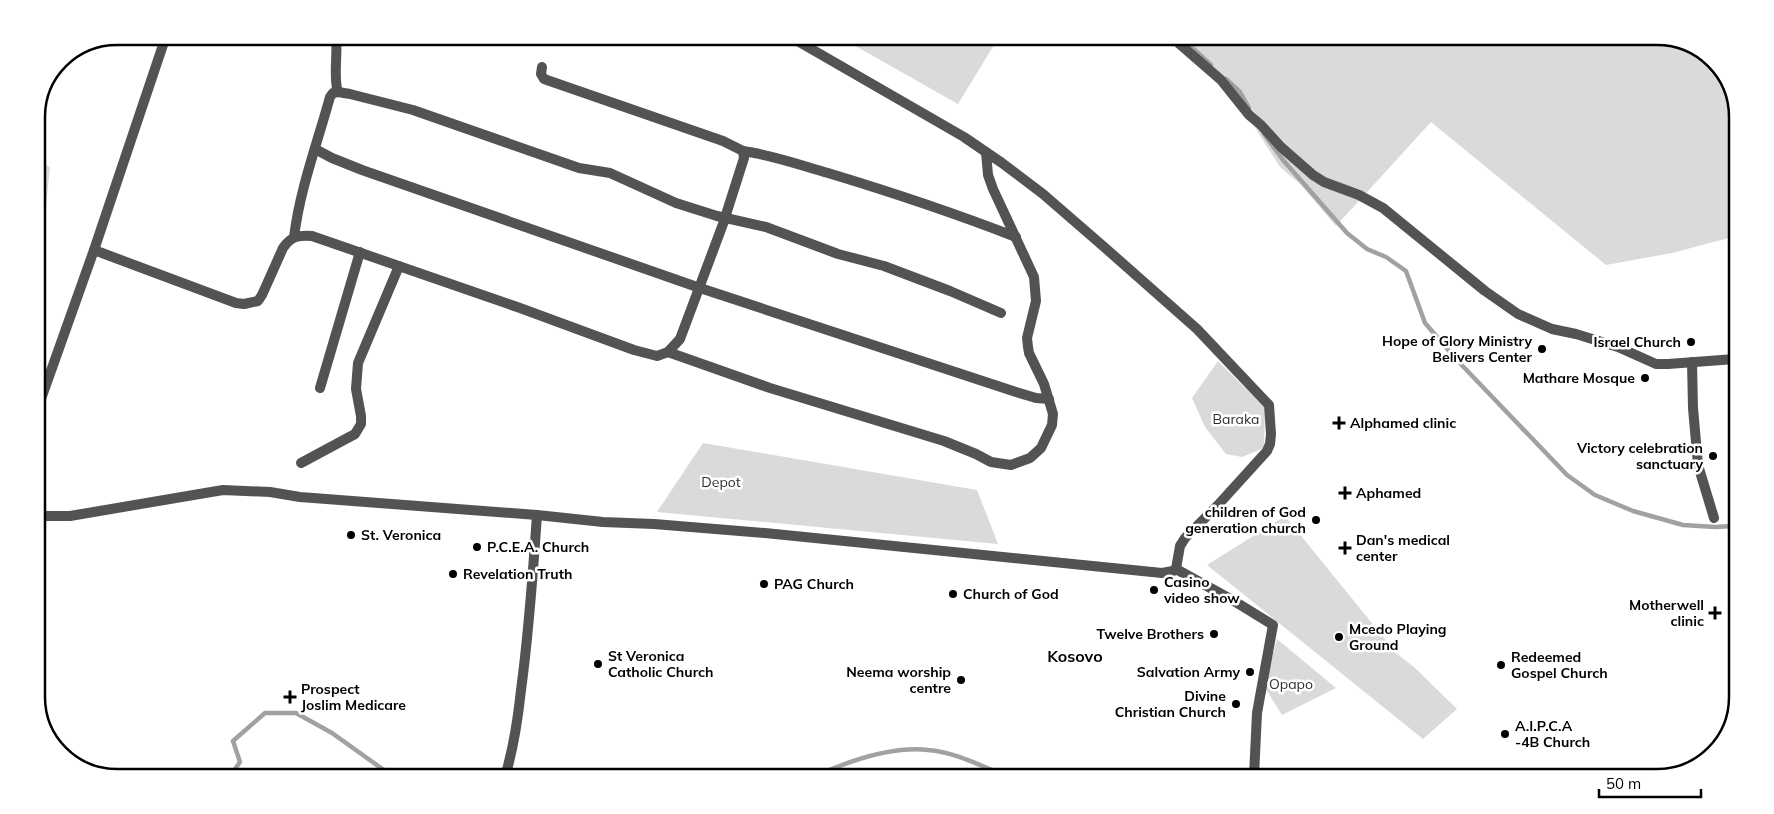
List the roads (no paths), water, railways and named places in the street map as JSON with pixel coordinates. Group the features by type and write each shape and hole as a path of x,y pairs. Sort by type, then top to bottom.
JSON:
{"street":[{"path":"45,389 163,45"},
{"path":"337,45 336,83 338,92"},
{"path":"45,516 70,516 223,490 270,492 300,497 537,515 603,522 765,533 1162,573 1173,572 1176,569 1180,546 1185,538 1267,451 1271,434 1269,405 1198,329 1056,205 1002,163 964,137 804,45"},
{"path":"1181,45 1221,80 1250,115 1281,147 1313,175 1324,182 1359,195 1383,208 1485,291 1518,314 1552,329 1609,344 1656,364 1729,359"},
{"path":"542,67 541,74 544,79 723,141 743,151 782,159 878,189 1016,237"},
{"path":"294,237 298,208 330,97 338,92 413,110 579,168 610,173 676,203 716,216 766,227 838,254 884,266 1001,313"},
{"path":"315,148 332,158 362,170 700,288 1016,392 1036,398 1049,399"},
{"path":"94,250 186,286 244,304 258,301 288,241 301,235 312,236 572,326 634,350 657,356 668,352 680,339 726,218 744,158 743,151"},
{"path":"668,352 770,388 944,441 997,464 1011,465 1030,458 1041,448 1052,425 1053,414 1041,376 1029,353 1027,338 1036,301 1036,287 1034,277 988,175 986,152"},
{"path":"320,388 360,252"},
{"path":"301,463 355,434 360,424 361,416 356,389 358,363 399,266"},
{"path":"1692,362 1693,408 1698,465 1714,518"},
{"path":"507,769 514,747 524,672 537,515"},
{"path":"1176,569 1273,625 1257,713 1254,769"}],"waterway":[{"path":"1189,45 1211,65"},
{"path":"1226,79 1240,92 1249,108"},
{"path":"1264,134 1283,160 1347,233 1367,249 1386,257 1406,271 1425,323 1456,359 1567,475 1595,495 1633,511 1683,525 1729,526"},
{"path":"235,769 240,762 233,741 265,713 296,713 332,733 382,769"},
{"path":"832,769 872,755 914,749 947,753 989,769"}],"place":[{"name":"Israel Church","path":"1691,342"},
{"name":"Hope of Glory Ministry Belivers Center","path":"1542,349"},
{"name":"Mathare Mosque","path":"1645,378"},
{"name":"Alphamed clinic","path":"1339,423"},
{"name":"Victory celebration sanctuary","path":"1713,456"},
{"name":"Aphamed","path":"1345,493"},
{"name":"children of God generation church","path":"1316,520"},
{"name":"St. Veronica","path":"351,535"},
{"name":"P.C.E.A. Church","path":"477,547"},
{"name":"Dan's medical center","path":"1345,548"},
{"name":"Revelation Truth","path":"453,574"},
{"name":"PAG Church","path":"764,584"},
{"name":"Casino video show","path":"1154,590"},
{"name":"Church of God","path":"953,594"},
{"name":"Motherwell clinic","path":"1715,613"},
{"name":"Twelve Brothers","path":"1214,634"},
{"name":"Mcedo Playing Ground","path":"1339,637"},
{"name":"St Veronica Catholic Church","path":"598,664"},
{"name":"Redeemed Gospel Church","path":"1501,665"},
{"name":"Salvation Army","path":"1250,672"},
{"name":"Neema worship centre","path":"961,680"},
{"name":"Prospect Joslim Medicare","path":"290,697"},
{"name":"Divine Christian Church","path":"1236,704"},
{"name":"A.I.P.C.A -4B Church","path":"1505,734"}],"district":[{"name":"Kosovo","path":"1075,656"}],"park label":[{"name":"Baraka","path":"1236,419"},
{"name":"Depot","path":"721,482"},
{"name":"Opapo","path":"1291,684"}]}
